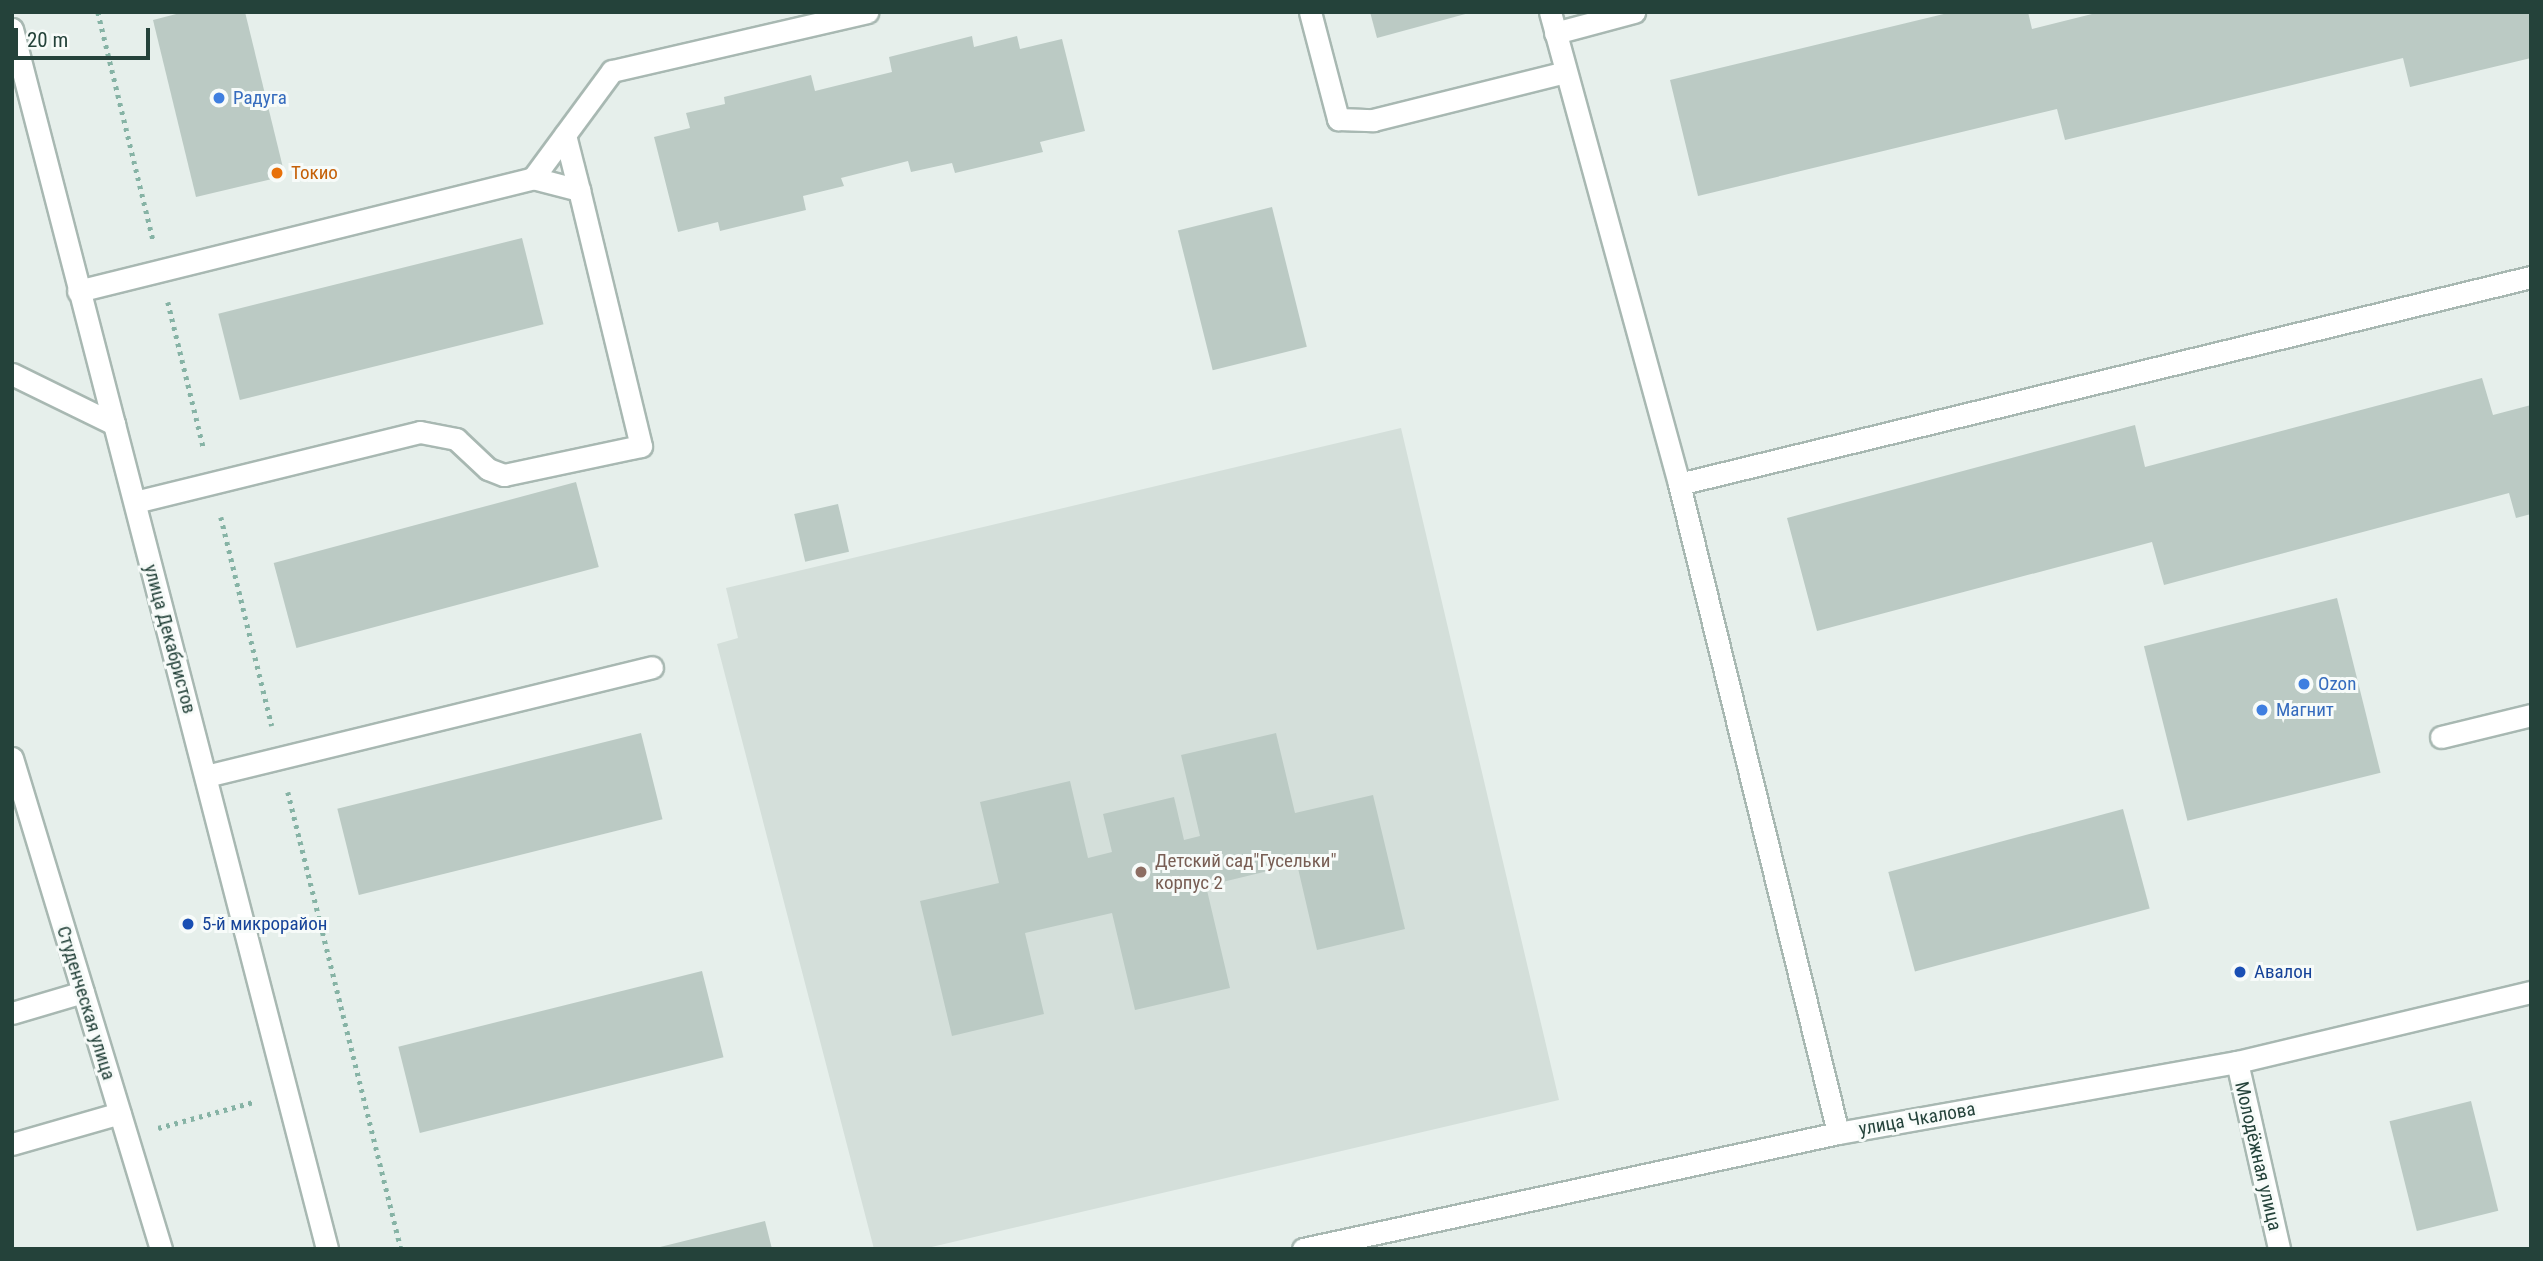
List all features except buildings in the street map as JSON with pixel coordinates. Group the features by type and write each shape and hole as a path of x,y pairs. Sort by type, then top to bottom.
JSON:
{"street":[{"path":"533,178 612,71 867,12"},
{"path":"1310,12 1338,119 1373,120 1565,72"},
{"path":"1634,12 1553,22 1679,484 1838,1133"},
{"name":"улица Декабристов","path":"12,29 327,1249"},
{"path":"135,502 420,432 456,439 488,469 504,475 642,446 565,135"},
{"path":"78,290 533,178 579,190"},
{"path":"1679,484 2531,277"},
{"path":"12,374 114,424"},
{"path":"206,776 652,667"},
{"path":"2441,737 2531,715"},
{"name":"Студенческая улица","path":"12,758 161,1249"},
{"path":"12,1013 83,992"},
{"name":"улица Чкалова","path":"1303,1249 1838,1133 2237,1062 2531,992"},
{"name":"Молодёжная улица","path":"2237,1062 2278,1249"},
{"path":"12,1143 120,1113"}],"path":[{"path":"99,12 401,1249"}],"shaded area":[{"name":"Детский сад\"Гусельки\" корпус 2","path":"1401,428 1559,1100 923,1249 874,1249 717,644 738,638 726,588"}],"place":[{"name":"Радуга","path":"219,98"},
{"name":"Токио","path":"277,173"},
{"name":"Ozon","path":"2304,684"},
{"name":"Магнит","path":"2262,710"},
{"name":"Детский сад\"Гусельки\" корпус 2","path":"1141,872"},
{"name":"5-й микрорайон","path":"188,924"},
{"name":"Авалон","path":"2240,972"}]}
